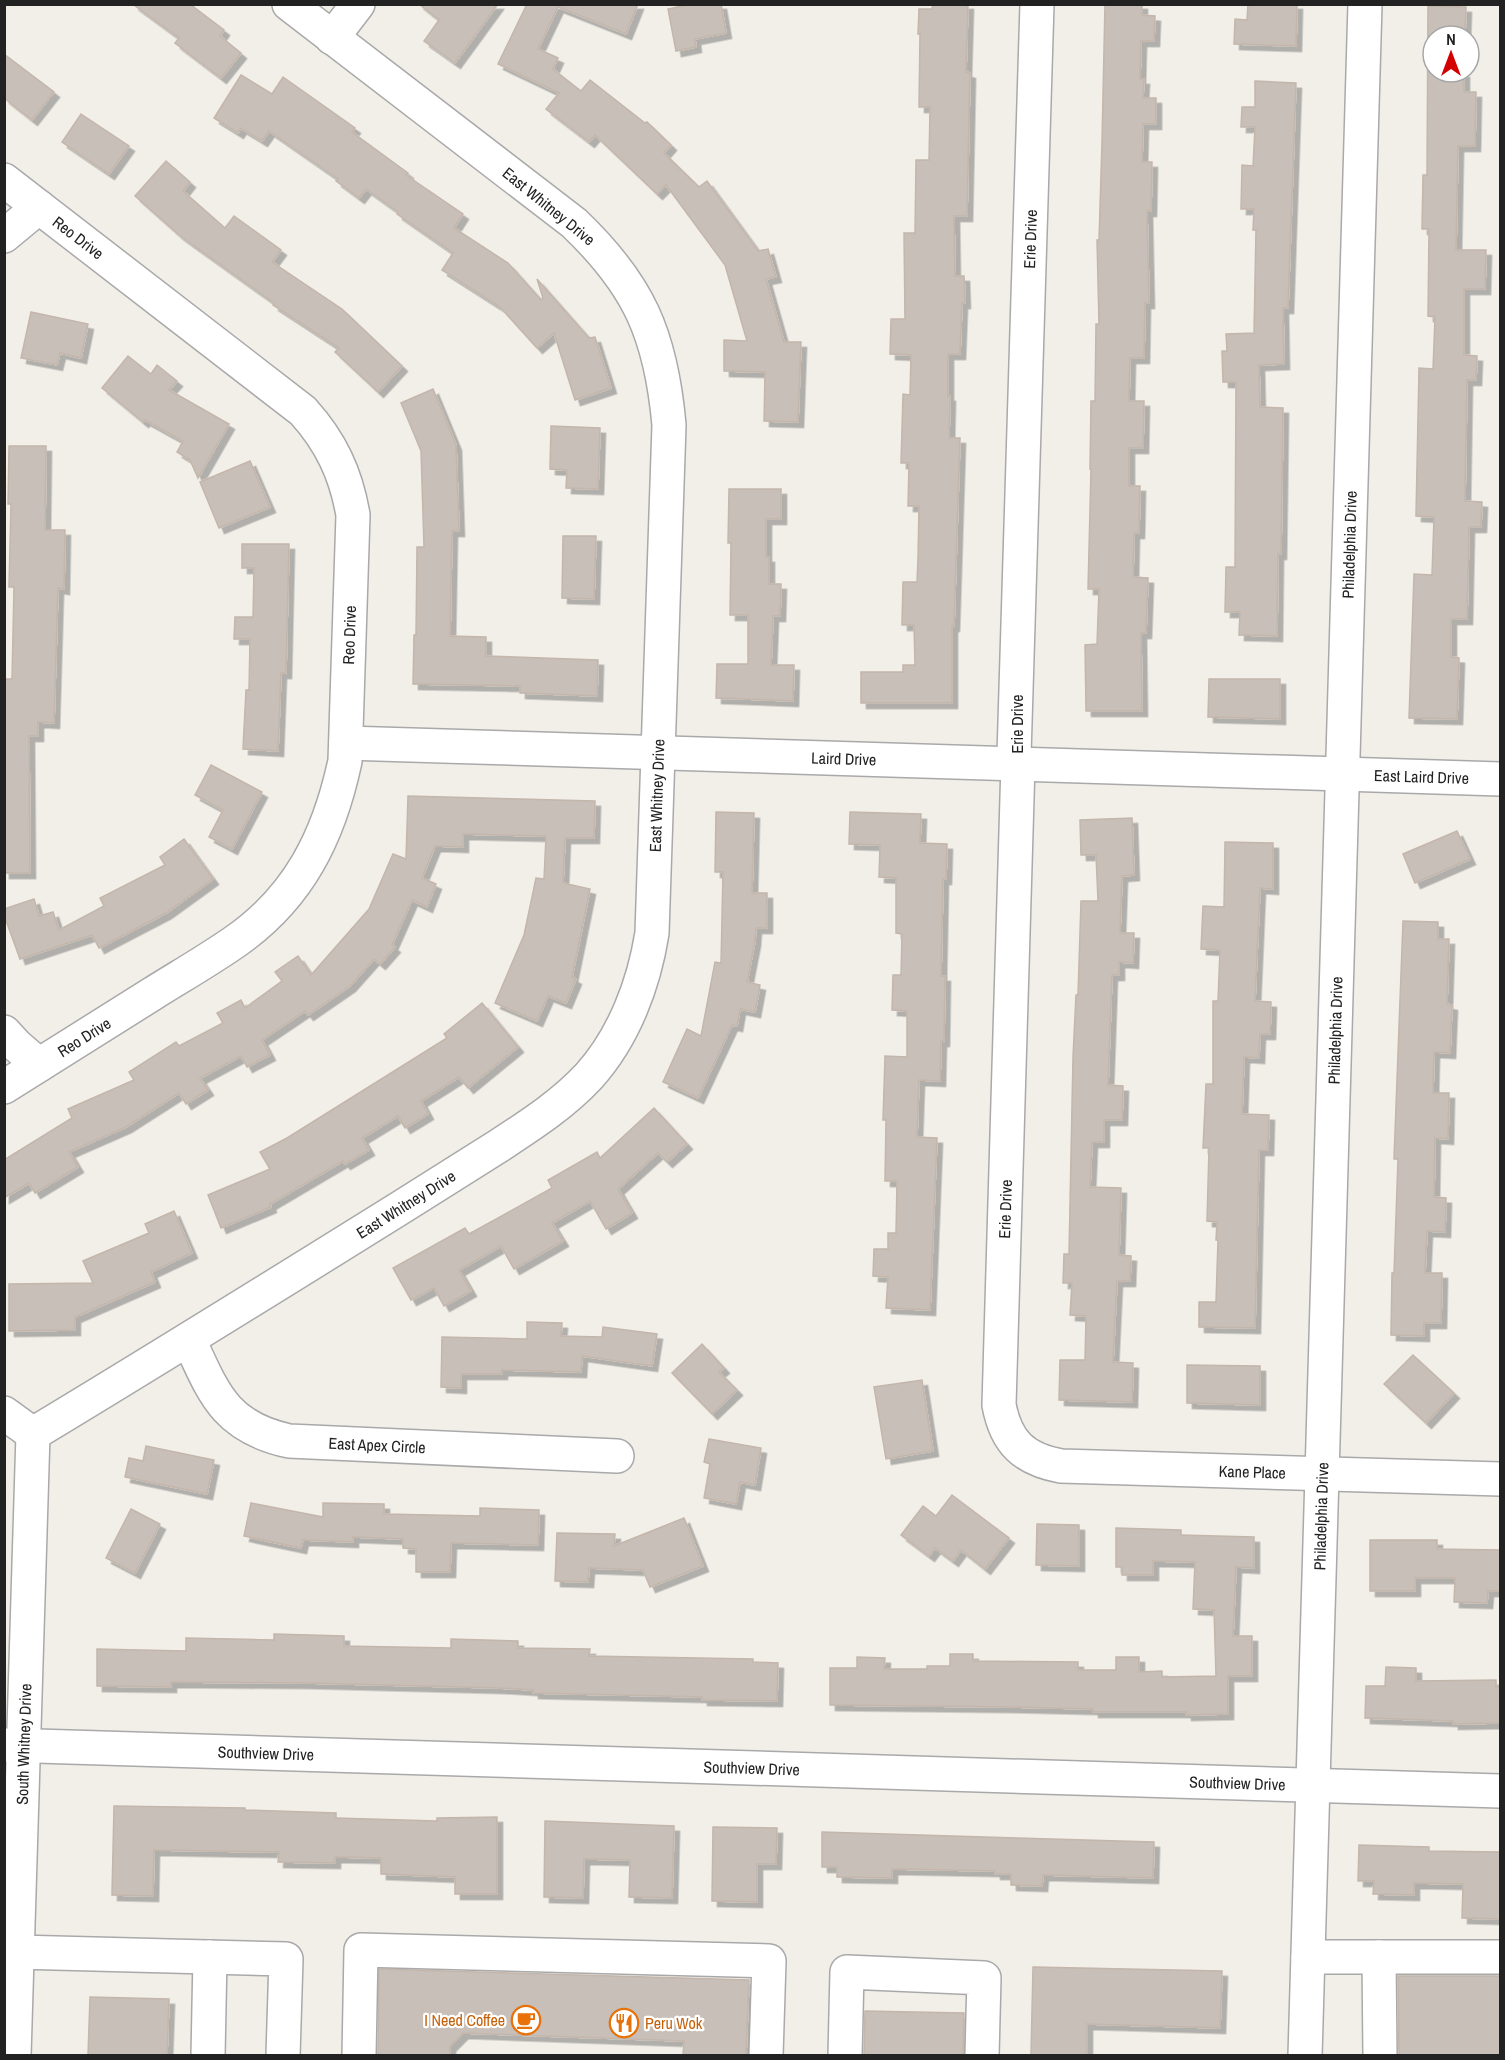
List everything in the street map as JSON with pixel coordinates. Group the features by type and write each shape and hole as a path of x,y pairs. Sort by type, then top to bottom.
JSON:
{"street":[{"name":"East Whitney Drive","path":"33,1434 189,1340 546,1115 596,1068 623,1026 639,990 649,952 652,933 659,753 669,425 666,385 650,328 633,292 610,260 574,223 289,4"},
{"path":"332,38 358,4"},
{"name":"Erie Drive","path":"1012,1441 1003,1424 999,1405 1018,764 1014,755 1037,4"},
{"name":"Philadelphia Drive","path":"1305,2055 1311,1785 1365,4"},
{"name":"Reo Drive","path":"4,180 303,411 328,441 344,477 353,515 346,743 336,799 322,836 303,871 279,903 235,942 4,1087"},
{"path":"4,237 39,207"},
{"name":"Laird Drive","path":"346,743 1342,774"},
{"name":"East Laird Drive","path":"1342,774 1500,779"},
{"path":"4,1032 39,1065"},
{"name":"East Apex Circle","path":"189,1340 212,1390 223,1405 237,1419 270,1437 289,1441 617,1456"},
{"path":"4,1413 33,1434"},
{"name":"South Whitney Drive","path":"14,2055 10,2004 13,1934 14,1745 33,1434"},
{"name":"Kane Place","path":"1012,1441 1026,1454 1043,1463 1061,1466 1500,1479"},
{"name":"Southview Drive","path":"14,1745 1500,1791"},
{"path":"13,1934 210,1957 286,1959 283,2055"},
{"path":"359,2055 361,1950 769,1961 766,2055"},
{"path":"208,2055 210,1957"},
{"path":"1308,1957 1500,1957"},
{"path":"1379,1957 1380,2055"},
{"path":"845,2055 847,1972 984,1977 982,2055"}],"building":[{"path":"419,4 498,4 455,63 424,41 439,20"},
{"path":"527,4 638,4 626,34 558,7 538,49 558,58 553,69 581,91 590,80 645,123 647,122 671,145 664,153 699,187 707,181 758,251 768,249 776,277 766,279 784,342 801,342 798,422 764,421 765,372 724,371 724,340 747,341 725,265 666,185 657,194 595,135 589,142 546,109 559,93 498,64"},
{"path":"691,4 721,4 726,33 695,39 696,47 676,51 668,9"},
{"path":"933,4 968,4 966,72 970,73 967,216 954,216 955,276 964,276 965,303 962,303 960,354 948,354 949,438 960,438 954,626 952,626 952,703 861,703 861,672 903,672 903,665 915,665 914,625 902,625 903,582 917,582 918,558 919,506 908,506 909,463 901,463 903,394 910,395 911,355 890,354 891,319 905,319 904,233 915,233 916,160 929,160 930,107 919,107 920,34 918,34 919,9 932,9"},
{"path":"1105,4 1142,4 1142,15 1155,16 1154,41 1141,41 1140,79 1144,79 1143,98 1156,98 1156,124 1143,124 1142,162 1152,162 1151,211 1147,211 1149,303 1145,303 1144,358 1130,358 1129,401 1144,401 1143,448 1129,448 1129,486 1140,486 1139,533 1134,533 1133,577 1148,578 1146,633 1141,633 1142,711 1086,711 1085,645 1097,644 1099,589 1088,589 1091,401 1095,401 1096,324 1099,324 1097,240 1099,240"},
{"path":"1248,4 1297,4 1296,46 1234,44 1235,19 1247,20"},
{"path":"134,5 191,5 224,30 220,36 241,53 221,78 175,43 179,38"},
{"path":"1428,6 1466,7 1465,24 1428,24"},
{"path":"4,54 54,92 32,120 4,98"},
{"path":"241,75 272,94 283,77 355,128 352,132 408,173 406,175 463,214 454,228 508,263 541,300 543,298 537,279 589,338 595,337 611,388 575,400 554,333 537,348 500,307 442,270 453,253 366,189 359,198 336,181 338,179 269,131 262,141 241,128 238,133 214,118"},
{"path":"1255,81 1296,83 1288,308 1283,308 1284,364 1259,365 1260,407 1283,408 1281,554 1278,554 1277,636 1239,635 1240,612 1225,612 1226,567 1235,567 1236,382 1223,382 1222,351 1227,351 1226,334 1254,333 1256,230 1253,230 1254,209 1241,209 1242,165 1253,166 1255,127 1241,127 1242,107 1255,107"},
{"path":"1428,84 1464,84 1464,92 1476,92 1475,146 1458,146 1456,250 1486,250 1485,289 1464,289 1464,355 1477,356 1476,380 1467,380 1465,501 1482,502 1481,527 1469,527 1467,619 1451,619 1451,657 1459,658 1457,719 1409,718 1414,574 1432,575 1434,517 1416,516 1419,368 1433,369 1435,317 1428,316 1429,229 1422,229 1423,175 1427,175"},
{"path":"81,114 129,146 109,174 62,142"},
{"path":"166,161 190,182 183,191 225,228 234,216 281,250 272,262 342,309 402,366 378,392 335,352 339,348 273,305 274,303 179,235 135,196"},
{"path":"31,312 88,324 81,358 60,353 57,365 21,358"},
{"path":"128,356 151,374 157,365 177,381 169,390 229,424 198,478 190,460 177,452 183,441 145,420 143,422 102,388"},
{"path":"433,389 456,445 459,531 452,531 450,636 486,637 486,656 598,660 597,696 520,693 520,686 413,684 417,547 424,547 421,451 401,403"},
{"path":"551,426 600,428 598,489 566,488 567,470 550,469"},
{"path":"9,446 46,446 45,530 65,530 64,589 58,588 54,723 38,722 38,736 29,736 30,873 4,873 5,679 12,679 14,587 9,587 11,504 8,504"},
{"path":"250,461 270,507 219,528 200,482"},
{"path":"729,489 781,489 781,519 766,519 769,584 781,584 780,616 773,616 771,665 794,665 793,701 716,698 717,664 748,664 748,615 730,615"},
{"path":"563,536 596,536 594,599 562,598"},
{"path":"242,544 289,544 286,673 281,673 278,751 243,749 246,690 249,690 250,639 234,639 235,617 253,617 254,568 242,568"},
{"path":"1209,679 1280,679 1280,719 1208,717"},
{"path":"211,765 262,792 232,849 209,837 223,810 195,795"},
{"path":"408,796 595,801 594,838 565,838 563,883 590,889 572,977 576,979 566,1003 548,996 537,1021 495,1003 524,935 536,878 544,879 546,836 463,834 463,847 435,846 422,878 436,884 427,907 412,900 392,945 395,947 380,964 374,959 350,986 308,1015 305,1011 262,1040 270,1055 247,1067 241,1056 200,1078 208,1090 186,1104 179,1093 126,1127 69,1152 78,1167 35,1193 29,1183 4,1198 4,1160 72,1118 68,1109 134,1080 129,1072 176,1042 179,1046 223,1023 217,1013 241,1000 245,1008 282,981 275,972 298,956 311,975 369,909 393,854 406,859"},
{"path":"716,812 754,813 752,893 767,893 767,928 756,928 747,982 760,985 755,1012 740,1009 737,1026 732,1025 698,1098 663,1082 687,1029 701,1036 715,962 721,963 723,872 715,872"},
{"path":"850,812 921,814 920,843 947,844 946,879 943,879 941,976 945,976 944,1041 941,1041 940,1081 919,1080 917,1137 937,1138 930,1310 886,1308 888,1277 873,1276 874,1249 888,1249 888,1233 896,1233 897,1181 885,1181 886,1120 883,1120 885,1056 907,1057 907,1011 892,1010 893,975 901,975 902,934 896,933 896,878 879,877 880,845 849,844"},
{"path":"1132,818 1134,875 1122,876 1120,933 1134,933 1133,963 1119,962 1119,975 1112,975 1108,1085 1123,1086 1122,1120 1104,1120 1104,1142 1092,1142 1090,1187 1121,1188 1119,1255 1131,1256 1130,1281 1117,1281 1113,1362 1133,1363 1132,1402 1059,1400 1060,1360 1085,1360 1086,1316 1070,1315 1072,1283 1063,1283 1064,1254 1069,1254 1073,1057 1076,995 1078,995 1081,901 1098,901 1096,855 1081,855 1080,820"},
{"path":"1457,831 1470,859 1415,883 1403,854"},
{"path":"184,839 213,879 166,913 99,948 92,935 20,959 4,915 4,909 34,899 39,916 53,912 59,930 104,906 100,898 165,865 160,857"},
{"path":"1225,842 1273,843 1273,889 1260,888 1255,1001 1271,1002 1270,1034 1260,1034 1259,1058 1244,1057 1242,1114 1269,1115 1268,1150 1259,1150 1255,1328 1199,1327 1199,1302 1216,1302 1218,1240 1216,1240 1217,1222 1207,1221 1209,1148 1203,1148 1206,1084 1213,1084 1213,1001 1218,1001 1220,950 1201,949 1203,906 1224,907"},
{"path":"1403,921 1438,922 1438,939 1449,939 1447,1004 1452,1005 1450,1053 1434,1052 1433,1093 1449,1093 1448,1139 1435,1138 1434,1197 1446,1198 1445,1232 1427,1231 1425,1273 1442,1273 1441,1323 1424,1323 1424,1336 1391,1335 1398,1159 1394,1159"},
{"path":"482,1003 518,1047 468,1088 459,1077 421,1101 428,1114 405,1128 398,1116 362,1138 369,1150 345,1164 343,1161 270,1204 271,1207 221,1228 208,1195 270,1169 260,1152 287,1138 447,1038 444,1034"},
{"path":"654,1108 687,1144 667,1162 658,1153 618,1189 632,1213 606,1229 590,1201 552,1223 563,1241 514,1269 501,1246 459,1270 471,1291 444,1306 434,1288 411,1300 393,1268 465,1228 469,1234 552,1188 548,1180 597,1152 600,1158"},
{"path":"174,1211 192,1253 151,1272 155,1282 75,1317 75,1330 9,1331 9,1284 93,1283 83,1261 149,1233 145,1224"},
{"path":"527,1322 562,1323 561,1336 602,1337 603,1327 657,1334 652,1366 582,1356 581,1372 502,1370 502,1374 461,1374 461,1388 441,1387 442,1337 527,1339"},
{"path":"702,1344 724,1368 719,1372 737,1390 712,1414 672,1373"},
{"path":"1413,1355 1454,1393 1426,1423 1384,1384"},
{"path":"1187,1365 1260,1366 1260,1405 1187,1403"},
{"path":"922,1380 933,1451 886,1459 874,1387"},
{"path":"709,1439 761,1448 755,1485 740,1482 736,1504 704,1498 710,1464 704,1462"},
{"path":"146,1446 214,1460 207,1494 125,1477 129,1458 143,1461"},
{"path":"952,1495 1009,1538 985,1569 961,1550 953,1561 935,1548 929,1556 901,1535 923,1506 936,1516"},
{"path":"251,1503 323,1517 323,1503 384,1504 384,1514 480,1516 480,1508 539,1510 538,1545 451,1543 450,1572 416,1572 416,1549 403,1548 403,1539 353,1537 353,1542 303,1540 301,1548 244,1536"},
{"path":"131,1509 160,1524 135,1573 106,1558"},
{"path":"684,1518 703,1566 650,1587 643,1570 589,1568 588,1582 555,1581 557,1533 615,1534 614,1546"},
{"path":"1037,1524 1079,1525 1079,1566 1036,1565"},
{"path":"1116,1528 1181,1530 1181,1535 1254,1537 1254,1568 1236,1567 1233,1636 1252,1636 1252,1676 1228,1676 1228,1714 1186,1715 1186,1712 1093,1712 1093,1709 1009,1707 830,1705 830,1668 857,1668 857,1657 885,1658 884,1669 927,1669 927,1666 950,1666 950,1654 973,1654 973,1661 1078,1662 1078,1670 1116,1670 1116,1657 1139,1657 1139,1672 1162,1671 1162,1677 1216,1676 1214,1610 1193,1609 1195,1562 1153,1561 1153,1575 1122,1575 1122,1567 1116,1567"},
{"path":"1370,1540 1437,1540 1437,1549 1500,1550 1500,1591 1488,1591 1487,1603 1454,1602 1455,1578 1415,1578 1415,1591 1370,1591"},
{"path":"274,1634 344,1636 344,1646 451,1648 451,1639 518,1641 518,1648 590,1649 589,1656 753,1659 753,1662 778,1663 777,1701 533,1693 533,1690 499,1688 305,1683 171,1682 171,1687 97,1686 97,1649 186,1651 186,1638 274,1640"},
{"path":"1386,1667 1416,1668 1416,1681 1496,1680 1496,1687 1500,1687 1500,1723 1453,1724 1453,1721 1365,1718 1366,1686 1385,1686"},
{"path":"114,1806 245,1808 245,1810 336,1813 336,1818 437,1821 437,1818 497,1817 497,1894 455,1894 455,1877 381,1874 381,1858 335,1857 335,1863 278,1862 279,1852 154,1850 153,1896 112,1895"},
{"path":"545,1821 674,1826 672,1898 629,1897 630,1860 584,1859 583,1898 544,1897"},
{"path":"713,1827 777,1828 776,1864 757,1864 757,1902 712,1901"},
{"path":"822,1832 1154,1842 1153,1878 1043,1875 1042,1886 1011,1885 1011,1874 995,1874 995,1871 892,1869 892,1878 837,1877 837,1867 822,1867"},
{"path":"1359,1845 1429,1847 1429,1851 1500,1852 1500,1919 1462,1918 1463,1884 1414,1883 1414,1895 1373,1894 1374,1881 1358,1881"},
{"path":"1033,1967 1222,1971 1220,2028 1087,2024 1087,2055 1031,2055"},
{"path":"379,1969 749,1980 746,2055 683,2055 684,2041 463,2033 450,2046 450,2055 378,2055"},
{"path":"1398,1976 1500,1976 1500,2055 1399,2055"},
{"path":"90,1997 169,1999 167,2055 88,2055"},
{"path":"865,2011 964,2013 963,2055 864,2055"}],"place":[{"name":"I Need Coffee","path":"526,2020"},
{"name":"Peru Wok","path":"624,2023"}]}
